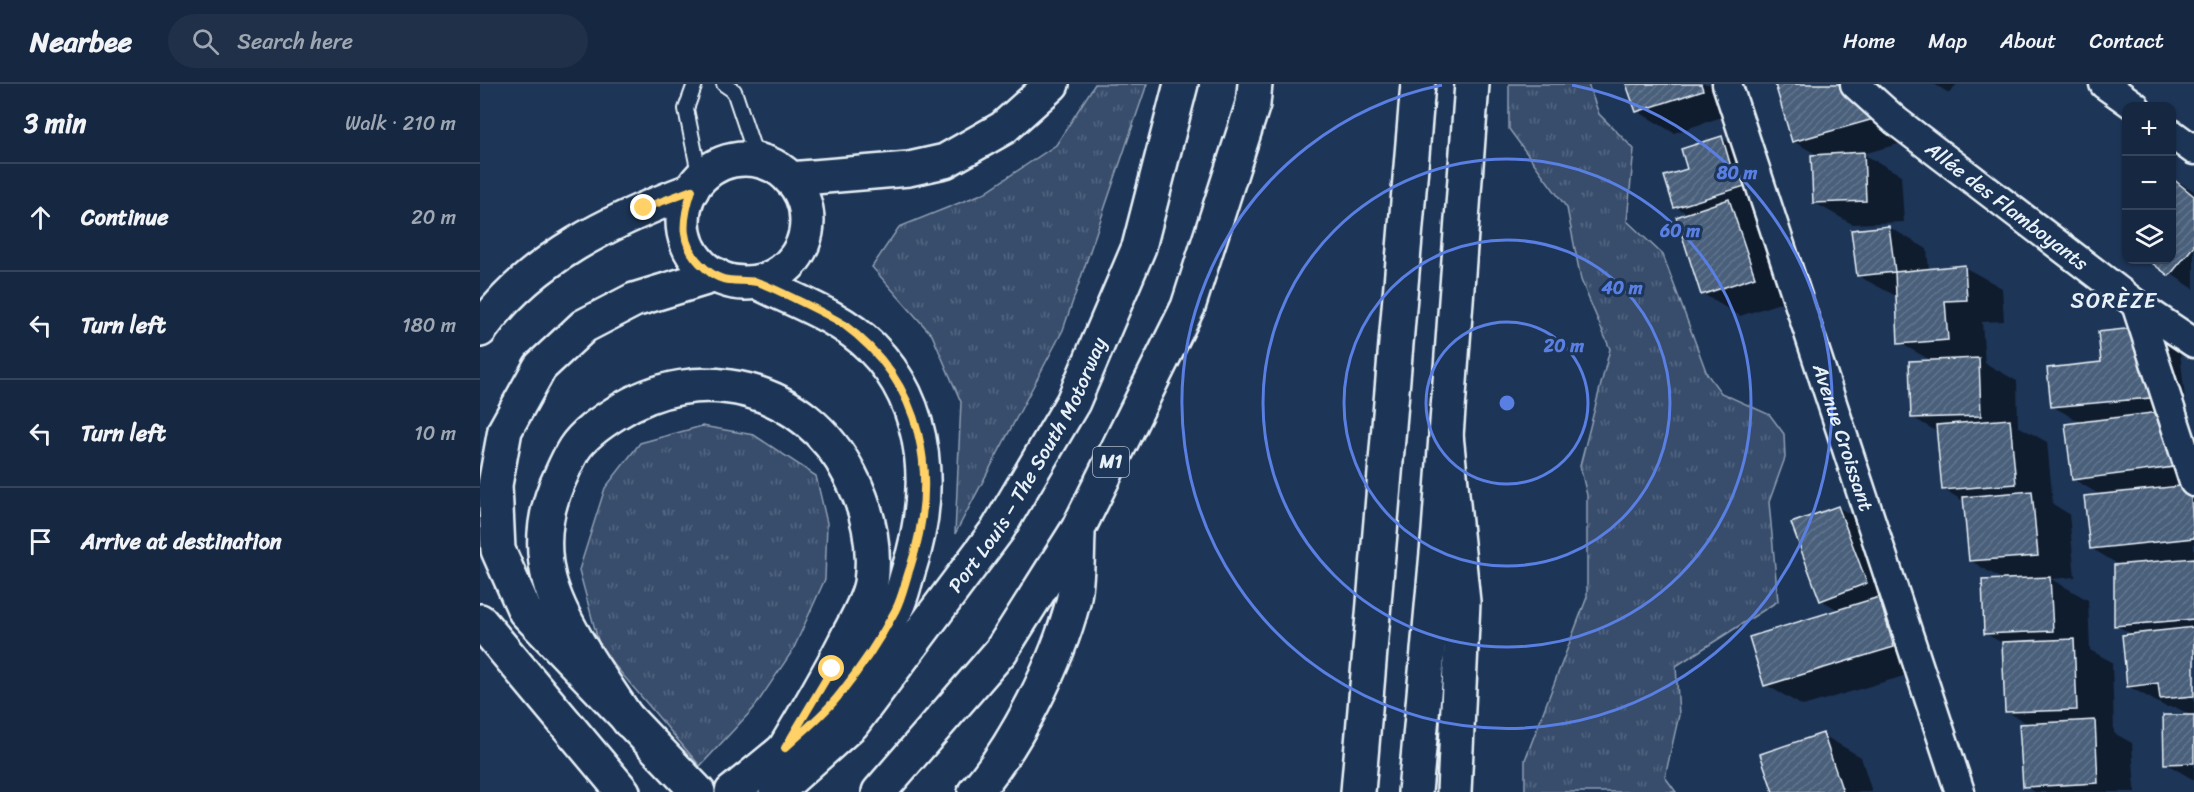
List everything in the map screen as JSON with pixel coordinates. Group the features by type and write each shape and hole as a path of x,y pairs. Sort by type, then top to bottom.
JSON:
{"main road":[{"path":"790,179 909,169 945,161 1003,128 1052,84"},
{"name":"Port Louis – The South Motorway","path":"776,792 852,724 998,529 1073,402 1139,247 1181,84"},
{"name":"M1","path":"879,792 1001,651 1078,529 1188,308 1252,104 1255,84"},
{"path":"1358,792 1418,84"},
{"path":"1414,792 1446,435 1472,84"},
{"path":"480,330 489,317 527,280 572,245 601,227 696,184 717,166 737,160 757,160 776,167 802,194 807,213 807,231 801,250 789,265 774,276 757,282 739,283 716,275 694,256 685,237 683,216 696,184"},
{"path":"698,792 628,721 525,610 498,550 495,485 505,429 540,367 584,326 634,300 716,275"},
{"path":"732,792 785,748 839,696 896,610 918,543 925,478 916,419 897,380 871,347 841,323 757,282"},
{"path":"628,721 587,657 555,597 544,554 548,507 574,449 594,428 621,410 644,397 676,388 703,385 740,388 771,397 810,420 841,456 870,522 870,585 858,617 832,669 785,748"},
{"path":"1446,435 1463,602 1454,792"},
{"path":"975,792 989,775 1050,672 1074,600 1078,529"},
{"path":"480,621 623,792"}],"street":[{"name":"Avenue Croissant","path":"1727,84 1960,792"},
{"name":"Allée des Flamboyants","path":"1855,84 1896,121 2136,304 2194,344"},
{"path":"2104,84 2129,102"},
{"path":"2176,137 2194,150"},
{"path":"2136,304 2194,482"}],"lane":[{"path":"695,84 686,109 696,184"},
{"path":"724,84 734,91 757,160"}],"green space":[{"path":"1095,84 1147,84 1063,330 955,534 961,402 932,335 872,267 899,227 984,193 1056,145"},
{"path":"1509,84 1588,84 1599,114 1634,149 1627,221 1663,255 1707,374 1721,393 1770,415 1784,434 1785,458 1769,502 1778,601 1676,666 1679,715 1665,777 1676,792 1525,792 1525,760 1587,597 1587,495 1580,466 1610,349 1581,280 1567,208 1509,129"},
{"path":"702,426 754,435 816,476 827,523 825,579 793,650 754,708 700,766 600,648 579,570 605,488 640,443"}],"building":[{"path":"1626,84 1701,84 1703,90 1636,112"},
{"path":"1775,84 1843,84 1888,115 1792,142"},
{"path":"1722,136 1732,170 1748,185 1674,208 1664,176 1687,169 1681,149"},
{"path":"1864,152 1866,201 1813,203 1811,155"},
{"path":"2176,181 2194,196 2194,246 2169,276 2153,264 2176,264"},
{"path":"1729,199 1755,277 1701,295 1676,217"},
{"path":"1889,226 1895,272 1857,276 1851,230"},
{"path":"1965,265 1967,300 1945,301 1948,340 1898,344 1895,272"},
{"path":"2143,327 2150,398 2051,407 2047,368 2101,362 2098,332"},
{"path":"1979,358 1981,416 1911,418 1909,361"},
{"path":"2167,411 2174,467 2072,480 2065,424"},
{"path":"2010,419 2016,484 1942,490 1936,425"},
{"path":"2190,485 2194,538 2090,549 2084,496"},
{"path":"2032,491 2038,556 1969,561 1963,497"},
{"path":"1838,506 1867,583 1820,601 1791,523"},
{"path":"2194,558 2194,619 2114,626 2114,565"},
{"path":"2050,577 2053,631 1984,634 1982,580"},
{"path":"1879,597 1894,647 1764,686 1749,637"},
{"path":"2194,627 2194,696 2160,699 2158,683 2127,687 2122,635"},
{"path":"2074,639 2077,710 2005,712 2002,642"},
{"path":"2163,715 2194,715 2194,763 2164,764"},
{"path":"2095,720 2098,783 2023,787 2019,724"},
{"path":"1823,733 1843,792 1773,792 1760,754"}],"district":[{"name":"SORÈZE","path":"2114,300"}],"route":[{"path":"644,208 692,190 683,216 685,237 694,256 706,269 721,278 739,283 757,282 841,323 871,347 897,380 916,419 925,478 918,543 896,610 839,696 785,748 832,669"}]}
